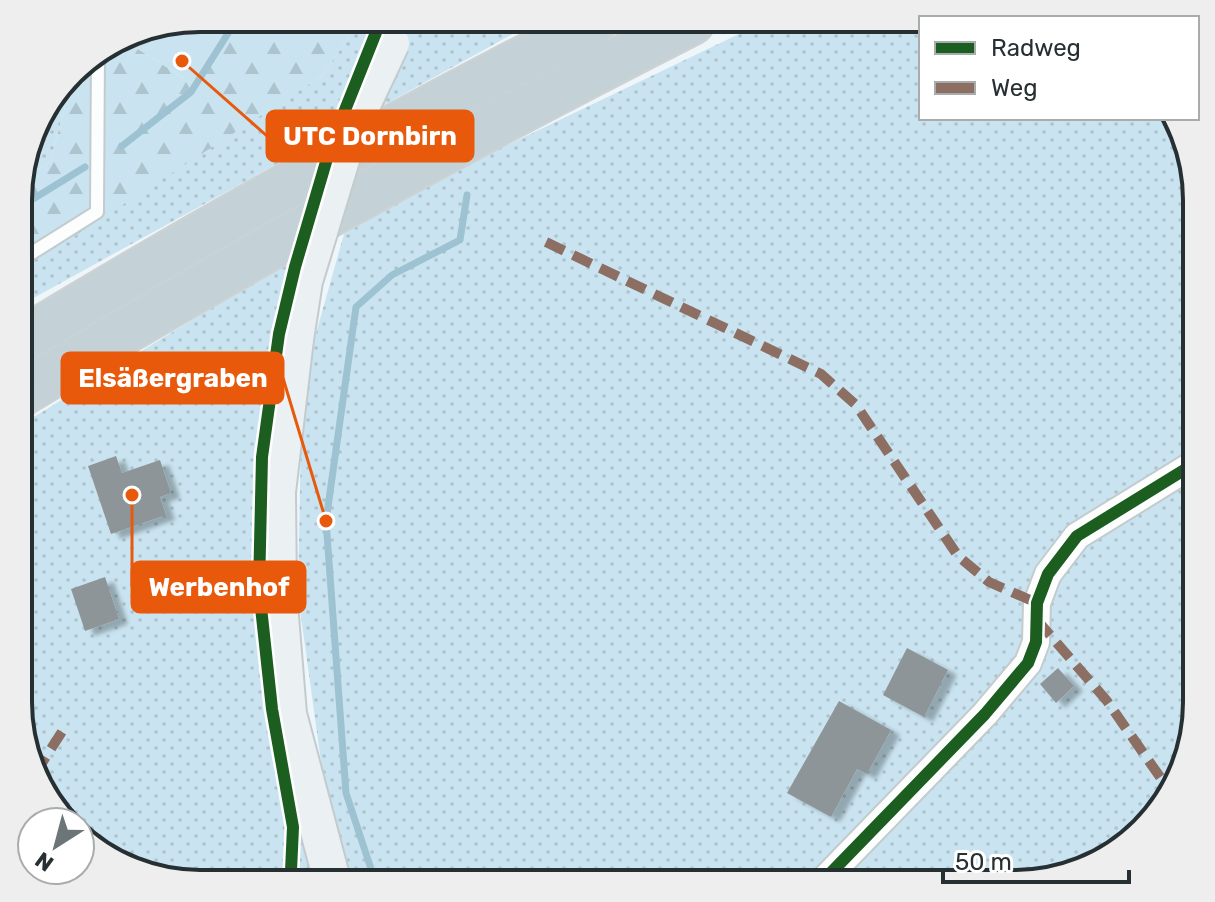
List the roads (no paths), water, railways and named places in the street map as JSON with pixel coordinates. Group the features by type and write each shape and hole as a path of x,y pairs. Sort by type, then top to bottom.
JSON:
{"highway":[{"path":"32,335 406,120 576,32"},
{"path":"32,387 252,258 423,163 672,32"}],"main road":[{"path":"329,870 288,714 278,592 277,492 304,281 350,130 395,34"}],"street":[{"path":"834,870 985,714 1028,663 1036,642 1037,603 1048,574 1077,536 1183,471"}],"lane":[{"path":"32,253 97,212 98,67"}],"waterway":[{"path":"122,146 191,92 229,32"},
{"path":"32,200 85,167"},
{"path":"371,870 346,793 326,521 356,307 392,275 460,240 467,195"}],"place":[{"name":"UTC Dornbirn","path":"182,61"},
{"name":"Werbenhof","path":"132,495"},
{"name":"Elsäßergraben","path":"326,521"}]}
